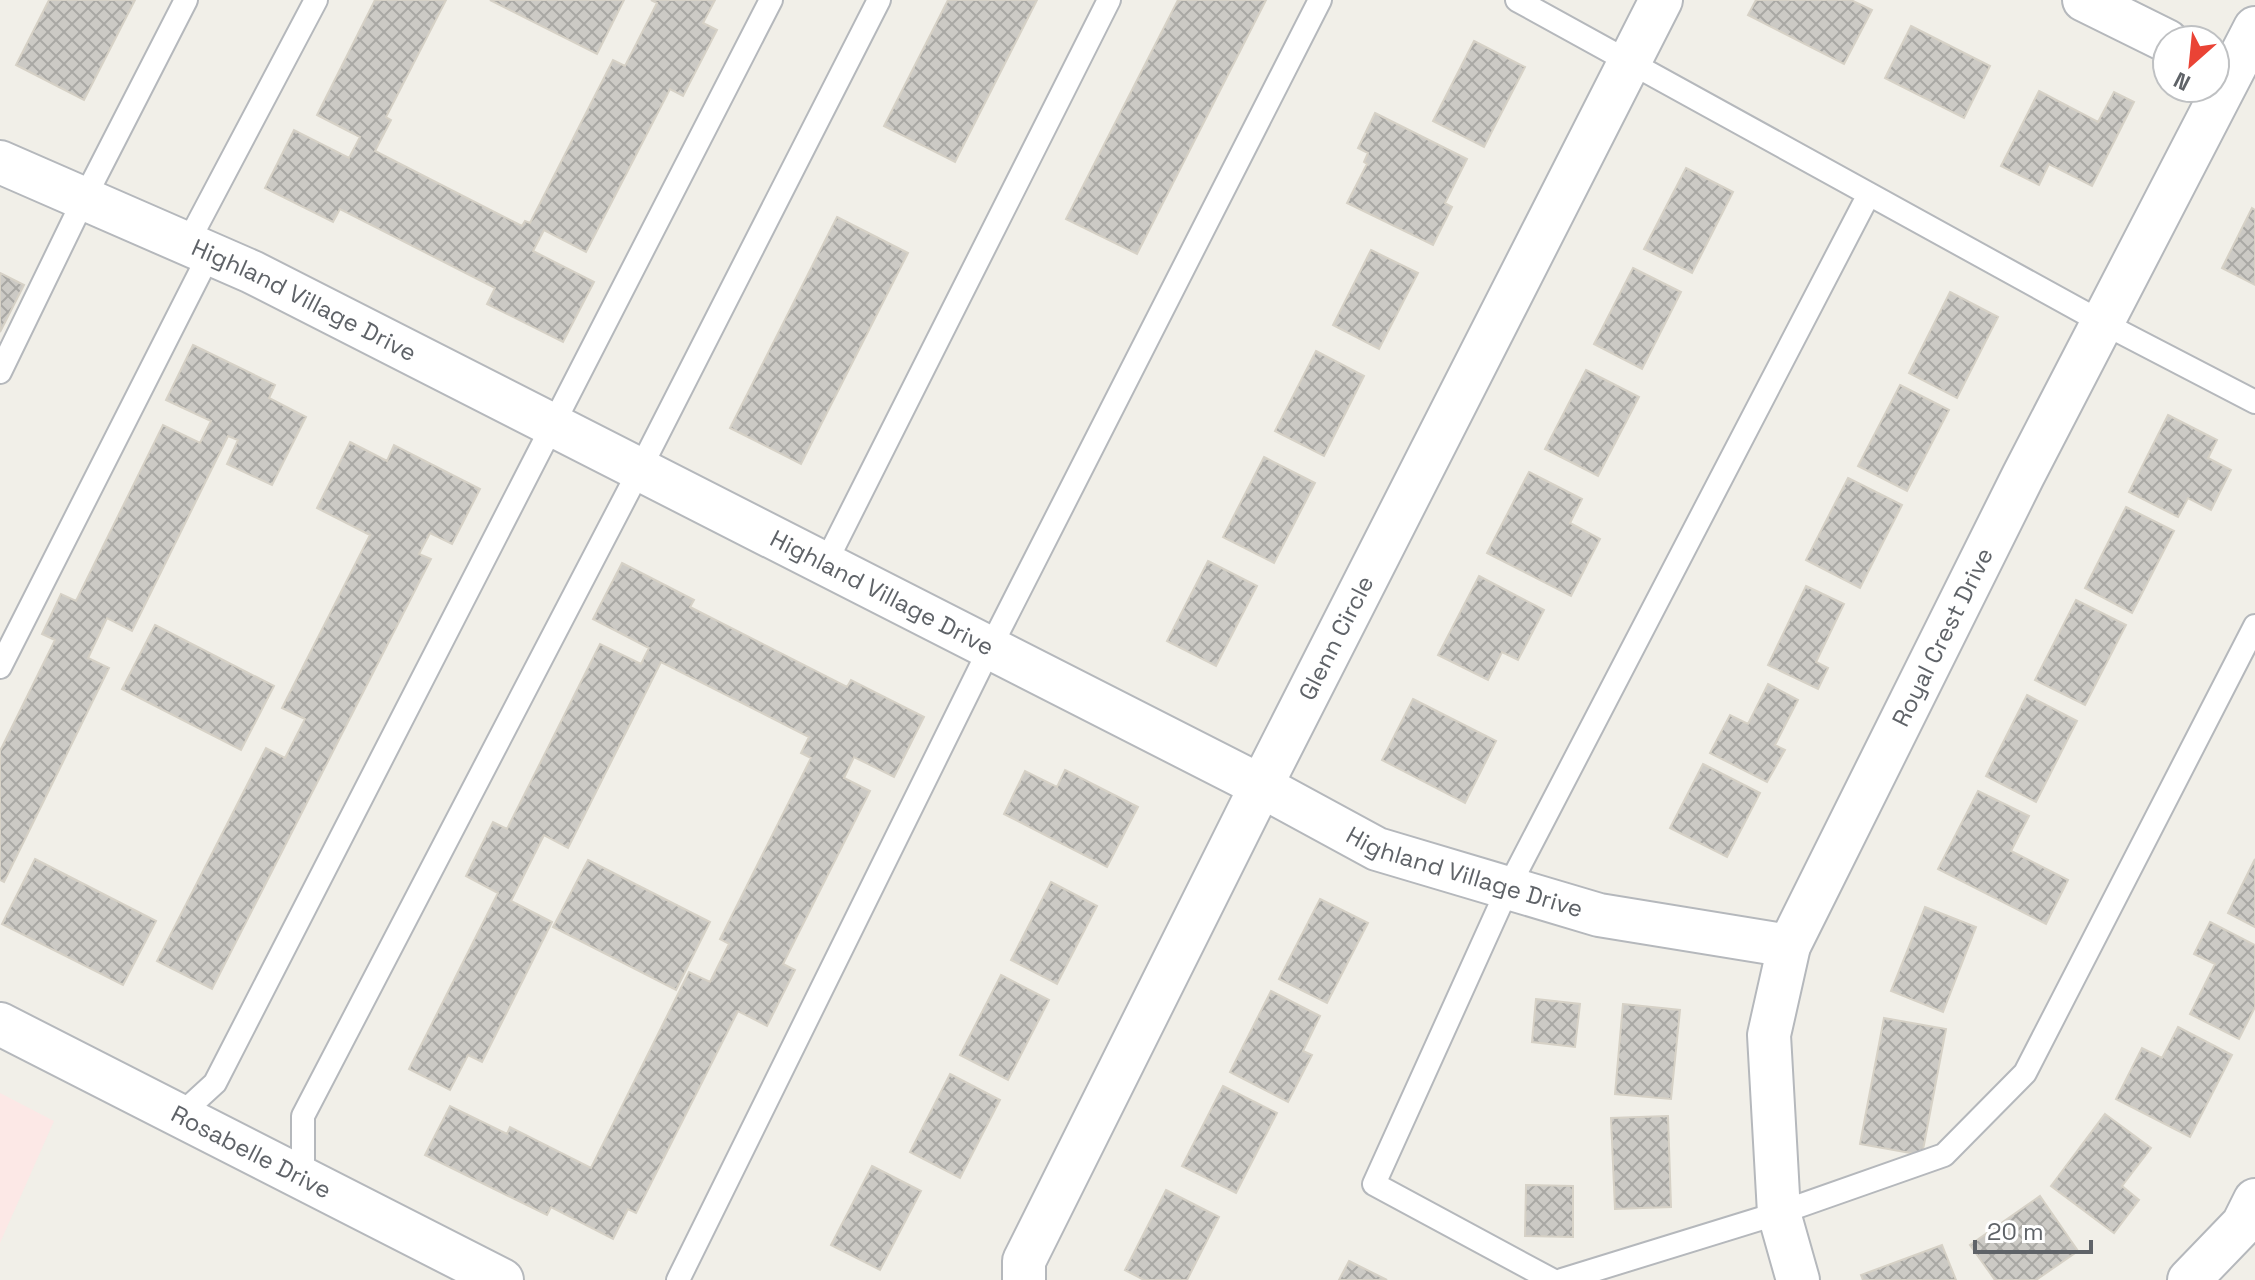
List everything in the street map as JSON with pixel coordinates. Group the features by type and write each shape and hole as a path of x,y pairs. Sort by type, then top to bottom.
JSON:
{"street":[{"name":"Glenn Circle","path":"1024,1280 1024,1261 1261,786 1661,0"},
{"path":"2084,0 2151,33"},
{"name":"Royal Crest Drive","path":"1798,1280 1779,1213 1769,1035 1789,946 2023,476 2234,74 2255,28"},
{"name":"Highland Village Drive","path":"0,162 252,272 1261,786 1377,849 1599,915 1789,946"},
{"name":"Rosabelle Drive","path":"0,1024 502,1280"},
{"path":"2189,1280 2243,1224 2255,1200"}],"lane":[{"path":"0,372 186,0"},
{"path":"0,667 316,0"},
{"path":"179,1116 215,1083 771,0"},
{"path":"303,1178 303,1116 640,469 879,0"},
{"path":"825,564 1109,0"},
{"path":"678,1280 990,648 1320,0"},
{"path":"1517,0 2103,323 2255,402"},
{"path":"1552,1280 1374,1184 1508,888 1869,194"},
{"path":"1562,1280 1779,1213 1944,1155 2025,1073 2255,626"}],"shaded area":[{"path":"0,1093 54,1121 0,1243"}],"building":[{"path":"49,0 135,0 84,100 16,65"},
{"path":"375,0 446,0 386,117 391,120 375,151 522,226 525,221 530,223 613,60 625,66 657,3 651,0 715,0 703,23 717,30 683,96 670,89 586,252 544,230 533,251 594,282 563,342 487,304 495,288 340,209 333,222 265,188 294,130 349,158 360,137 317,115"},
{"path":"490,0 624,0 597,54"},
{"path":"948,0 1037,0 955,162 884,126"},
{"path":"1178,0 1266,0 1137,254 1066,219"},
{"path":"1756,0 1851,0 1872,10 1844,64 1748,15"},
{"path":"1911,26 1990,66 1964,118 1885,78"},
{"path":"1474,41 1525,67 1484,147 1433,121"},
{"path":"2039,91 2098,122 2114,92 2134,102 2092,186 2049,164 2039,185 2001,166"},
{"path":"1375,113 1467,159 1445,203 1452,207 1433,245 1347,203 1367,164 1364,162 1368,153 1358,148"},
{"path":"1686,168 1733,192 1692,273 1644,249"},
{"path":"2252,208 2255,210 2255,285 2222,268"},
{"path":"837,217 908,253 801,464 730,428"},
{"path":"1371,250 1418,273 1379,349 1333,325"},
{"path":"1633,268 1681,292 1642,369 1594,344"},
{"path":"0,273 24,285 0,332"},
{"path":"1950,292 1998,317 1957,398 1909,373"},
{"path":"193,345 275,385 269,398 306,417 272,485 227,464 238,440 228,436 132,631 107,618 88,658 109,668 4,882 0,880 0,751 55,640 42,634 61,594 76,601 163,425 200,443 211,421 166,400"},
{"path":"1316,351 1364,376 1324,456 1275,431"},
{"path":"1586,370 1639,397 1598,476 1545,449"},
{"path":"1900,385 1949,410 1907,491 1858,466"},
{"path":"2168,415 2217,440 2208,458 2231,470 2211,510 2188,498 2178,517 2129,492"},
{"path":"350,442 387,461 394,445 480,489 452,544 430,533 419,554 431,559 212,989 157,961 266,748 285,758 305,719 282,708 370,535 317,508"},
{"path":"1264,457 1315,483 1274,563 1223,537"},
{"path":"1529,472 1582,499 1570,523 1600,539 1571,596 1487,553"},
{"path":"1848,478 1902,505 1860,588 1806,560"},
{"path":"2126,507 2174,531 2132,613 2085,588"},
{"path":"1208,561 1257,586 1216,666 1167,641"},
{"path":"622,563 694,600 690,607 847,687 851,680 924,717 894,777 854,757 844,778 870,791 783,964 795,970 767,1026 738,1011 636,1213 628,1209 613,1239 551,1207 547,1215 425,1155 450,1106 507,1134 510,1127 591,1168 689,972 710,982 729,944 720,939 811,758 801,753 809,737 661,662 568,848 544,835 511,901 552,922 482,1062 468,1055 450,1090 409,1069 498,893 466,876 493,822 507,829 600,644 641,664 649,648 593,619"},
{"path":"1479,576 1544,610 1518,660 1502,652 1488,680 1438,655"},
{"path":"1806,586 1844,604 1816,662 1828,668 1818,689 1768,665"},
{"path":"2076,600 2126,625 2085,705 2035,680"},
{"path":"155,625 274,686 241,750 122,689"},
{"path":"1768,684 1798,700 1775,745 1785,750 1767,782 1710,753 1730,715 1748,724"},
{"path":"2027,695 2077,721 2036,802 1986,776"},
{"path":"1413,699 1496,741 1465,803 1382,760"},
{"path":"1703,764 1760,793 1727,857 1670,828"},
{"path":"1065,770 1138,807 1107,867 1004,814 1025,771 1057,787"},
{"path":"1978,791 2029,816 2011,851 2068,880 2046,924 1938,869"},
{"path":"35,859 156,921 123,985 2,924"},
{"path":"2255,859 2255,927 2228,913"},
{"path":"588,860 710,922 676,990 553,927"},
{"path":"1051,882 1097,906 1057,984 1011,960"},
{"path":"1320,899 1368,923 1327,1003 1279,979"},
{"path":"1925,907 1976,927 1943,1012 1891,991"},
{"path":"2210,922 2255,945 2255,1007 2239,1039 2190,1014 2215,964 2194,954"},
{"path":"1001,975 1049,1000 1008,1080 960,1055"},
{"path":"1271,991 1320,1016 1303,1051 1312,1055 1288,1102 1230,1072"},
{"path":"1536,999 1580,1004 1575,1047 1532,1042"},
{"path":"1623,1004 1680,1010 1671,1099 1615,1094"},
{"path":"1884,1018 1946,1029 1922,1155 1860,1144"},
{"path":"2178,1027 2232,1055 2190,1137 2116,1099 2142,1048 2162,1058"},
{"path":"950,1074 1000,1100 960,1178 910,1152"},
{"path":"1223,1086 1277,1113 1236,1193 1182,1166"},
{"path":"2105,1114 2151,1148 2122,1186 2139,1200 2114,1233 2051,1186"},
{"path":"1668,1116 1671,1207 1615,1209 1611,1118"},
{"path":"872,1166 921,1191 880,1270 831,1245"},
{"path":"1526,1185 1573,1186 1573,1237 1525,1236"},
{"path":"1166,1190 1219,1217 1187,1280 1144,1280 1125,1270"},
{"path":"2040,1196 2078,1251 2036,1280 1995,1280 1970,1245"},
{"path":"1942,1245 1956,1280 1863,1280 1861,1275"},
{"path":"1349,1261 1387,1280 1339,1280"}]}
